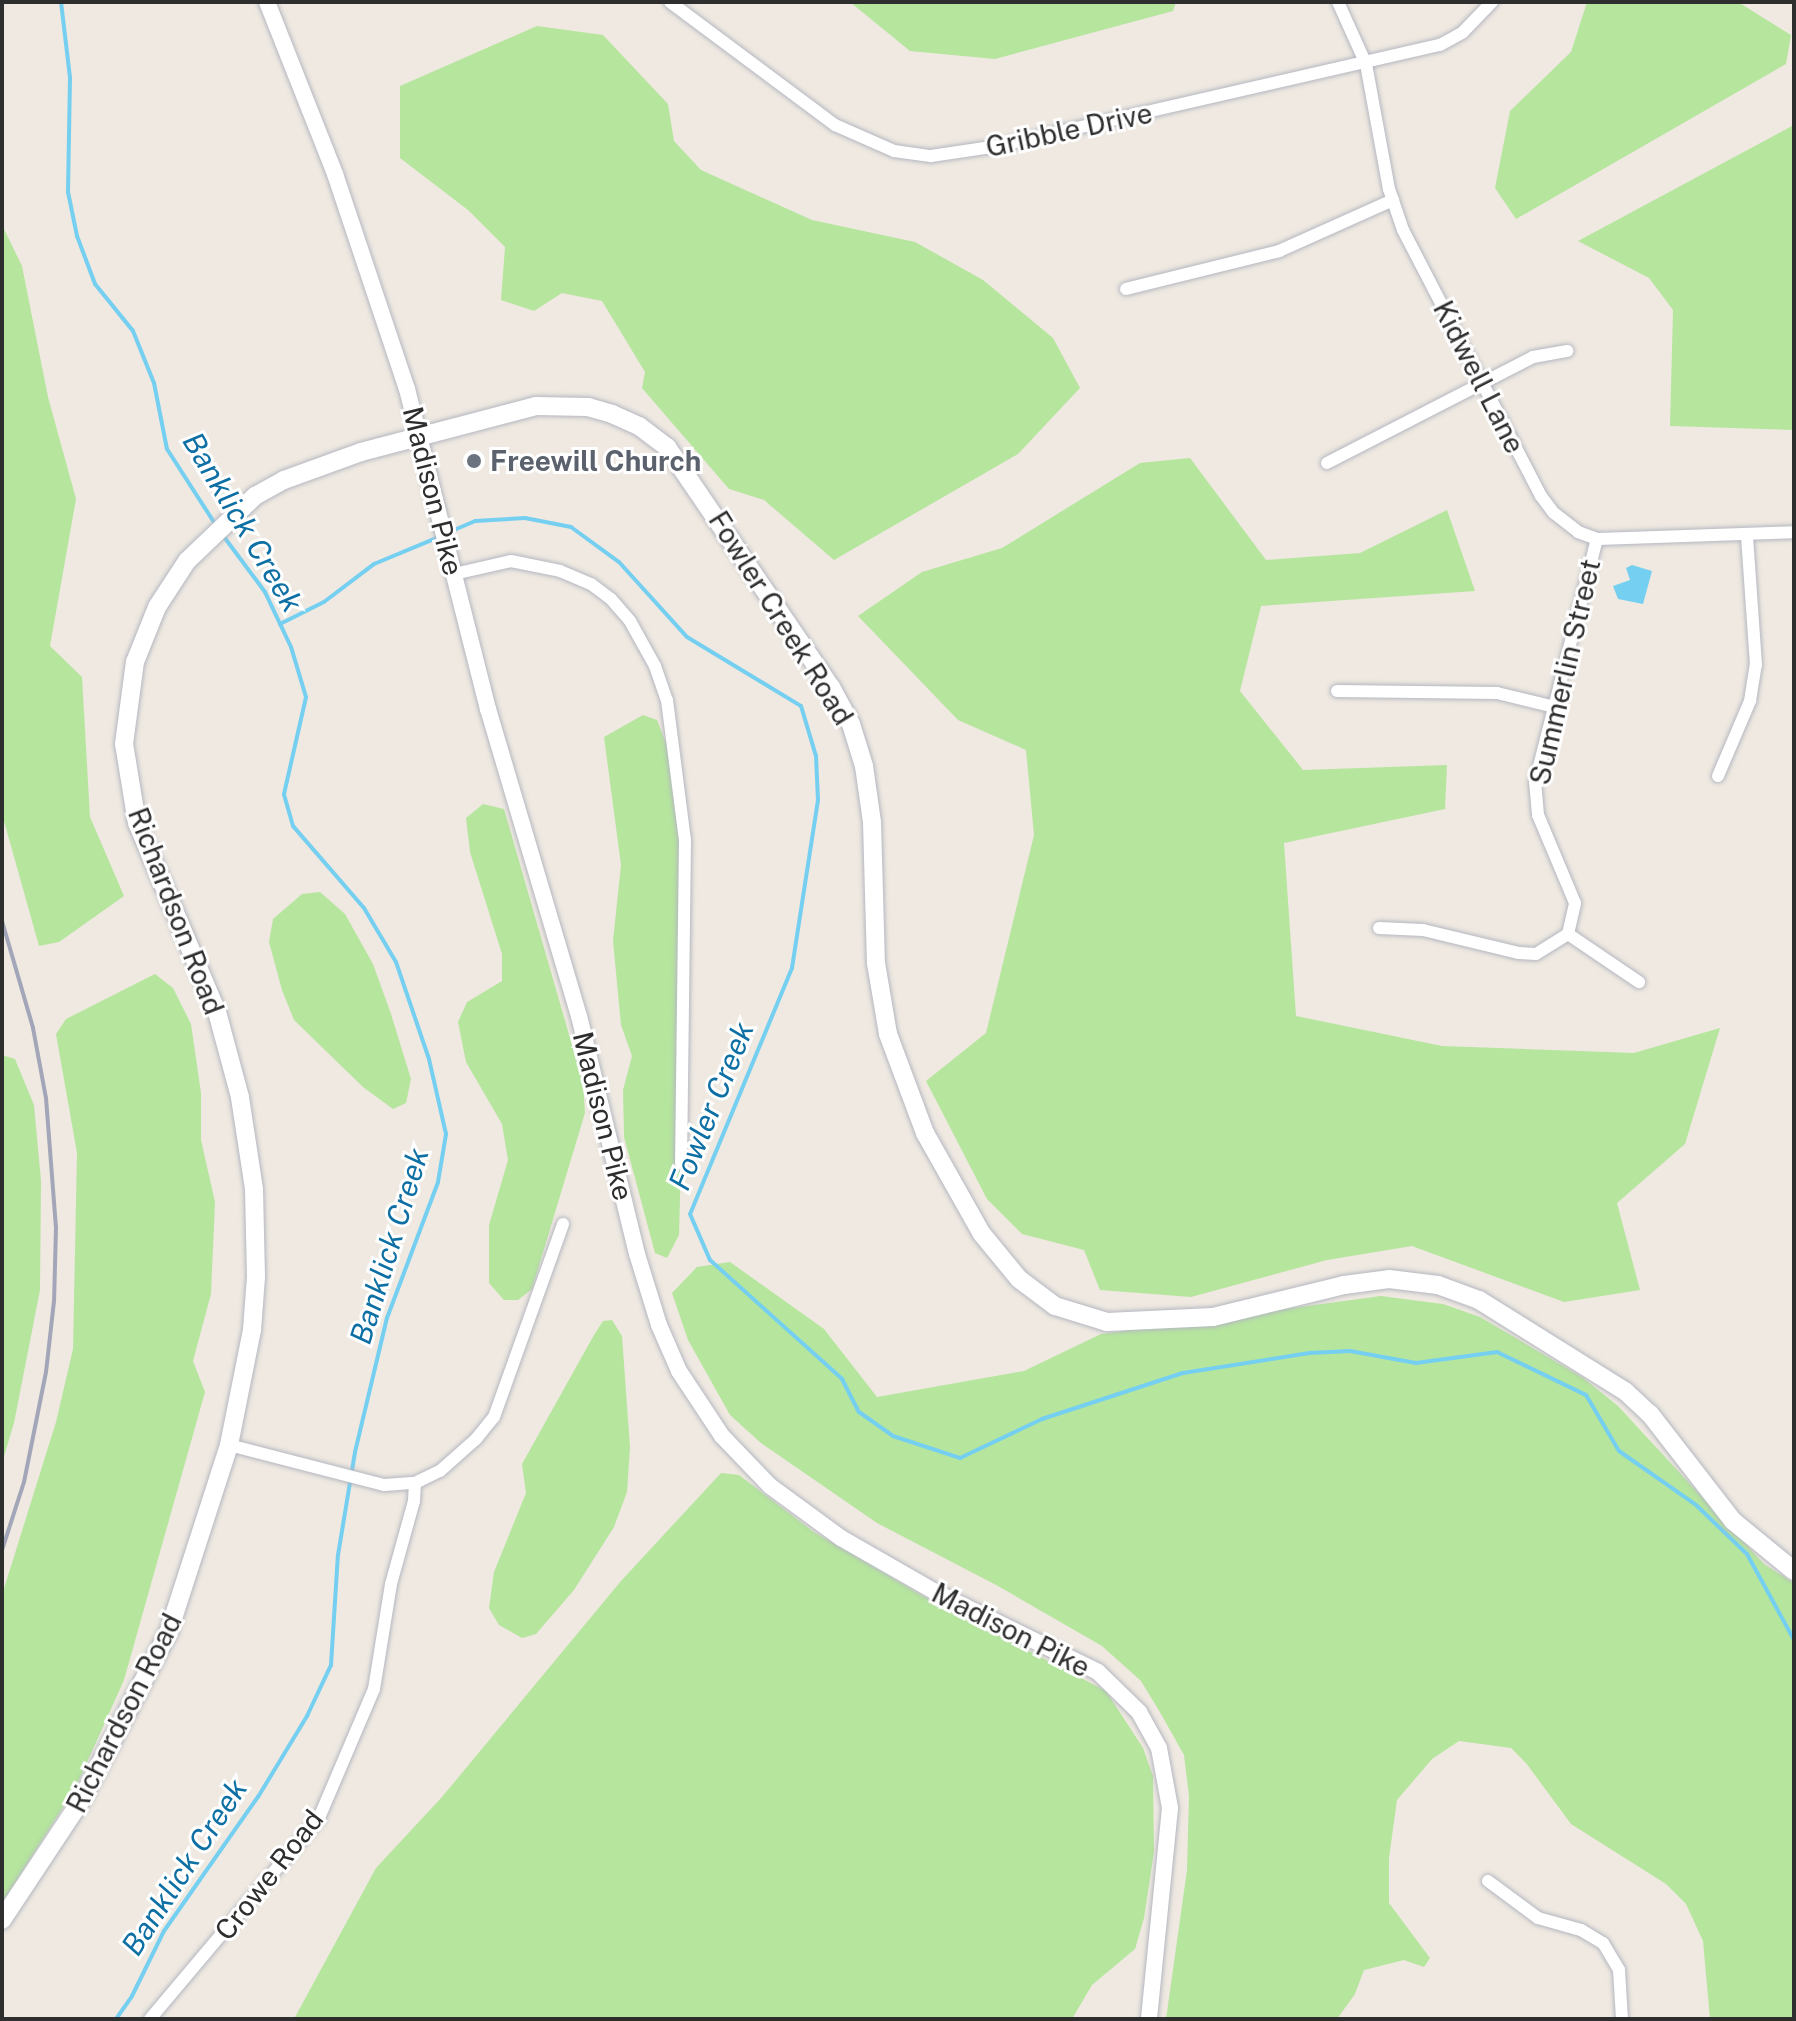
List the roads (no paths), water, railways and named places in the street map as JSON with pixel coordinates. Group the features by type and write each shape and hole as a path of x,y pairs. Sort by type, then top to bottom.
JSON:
{"main road":[{"name":"Fowler Creek Road","path":"420,436 536,406 588,407 639,426 657,438 696,484 831,687 851,724 864,766 872,822 876,963 888,1034 921,1123 968,1211 1004,1263 1034,1293 1090,1319 1165,1321 1234,1313 1344,1285 1401,1279 1438,1285 1502,1312 1626,1392 1650,1414 1733,1521 1794,1571"},
{"name":"Richardson Road","path":"2,1920 82,1799 169,1631 229,1445 252,1330 256,1277 255,1199 249,1147 240,1097 217,1012 137,823 124,744 135,662 157,607 187,561 236,510 284,480 361,452 420,436"}],"street":[{"name":"Madison Pike","path":"267,2 378,296 420,436 488,709 579,1016 647,1291 679,1371 722,1436 770,1486 804,1513 937,1593 1076,1660 1121,1691 1139,1712 1159,1748 1170,1808 1149,2019"},
{"name":"Gribble Drive","path":"670,2 835,125 882,147 913,154 953,155 1366,64 1451,40 1492,2"},
{"name":"Kidwell Lane","path":"1338,2 1366,64 1393,200 1403,230 1541,496 1562,521 1597,539 1794,532"},
{"path":"1126,289 1279,251 1393,200"},
{"path":"1327,463 1533,357 1567,351"},
{"path":"1718,776 1750,701 1756,665 1747,535"},
{"name":"Summerlin Street","path":"1568,934 1575,903 1538,815 1535,796 1597,539"},
{"path":"454,574 511,561 560,571 591,584 611,599 630,621 655,666 667,700 685,840 681,1163"},
{"path":"1337,691 1497,693 1555,707"},
{"path":"1379,928 1423,930 1519,953 1536,954 1568,934 1639,982"},
{"path":"229,1445 384,1485 415,1483 440,1471 462,1453 494,1417 563,1224"},
{"name":"Crowe Road","path":"150,2019 319,1818 374,1689 391,1584 414,1501 415,1483"},
{"path":"1488,1881 1538,1918 1593,1936 1610,1950 1622,1983 1622,2019"}],"water":[{"path":"1632,565 1652,571 1643,604 1618,599 1613,586 1630,580 1626,568"}],"waterway":[{"name":"Banklick Creek","path":"61,2 70,78 68,192 77,236 95,284 133,331 154,383 167,449 217,527"},
{"name":"Fowler Creek","path":"447,533 475,521 525,518 571,527 619,562 687,637 801,706 816,756 818,800 792,968 690,1214 710,1260 842,1379 859,1412 893,1436 960,1458 1042,1419 1183,1373 1309,1353 1350,1351 1416,1363 1497,1352 1586,1395 1619,1451 1696,1505 1747,1554 1794,1640"},
{"name":"Banklick Creek","path":"116,2019 132,1996 164,1931 258,1797 307,1716 331,1665 338,1555 355,1452 387,1318 438,1182 446,1134 429,1059 396,962 364,908 293,826 284,794 306,697 291,647 265,592 222,534"},
{"name":"Fowler Creek","path":"280,624 324,602 374,564 439,537"}],"railway":[{"path":"2,921 33,1028 46,1098 56,1227 54,1301 46,1372 24,1482 2,1550"}],"place":[{"name":"Freewill Church","path":"474,461"}]}
